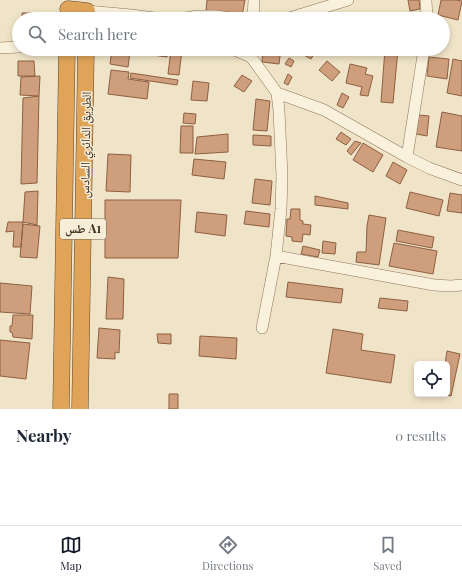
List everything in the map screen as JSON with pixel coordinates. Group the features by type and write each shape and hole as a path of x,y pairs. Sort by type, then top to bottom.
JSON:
{"highway":[{"path":"68,9 87,10"},
{"name":"الطريق الدائري السادس","path":"62,409 67,56"},
{"name":"الطريق الدائري السادس","path":"80,409 86,56"}],"street":[{"path":"254,0 254,12"},
{"path":"301,12 316,5 348,0"},
{"path":"426,0 427,12"},
{"path":"87,10 105,12"},
{"path":"0,48 12,47"},
{"path":"253,56 277,93 282,176 281,209 276,256 262,328"},
{"path":"407,157 423,56"},
{"path":"277,93 324,110 407,157 429,168 462,180"},
{"path":"276,256 434,285 462,285"}],"building":[{"path":"207,0 245,0 243,12 218,12 206,10"},
{"path":"408,0 419,0 420,9 410,11"},
{"path":"441,0 462,1 458,20 450,18 450,12 439,12"},
{"path":"111,56 129,56 128,67 110,64"},
{"path":"170,56 181,56 179,75 168,74"},
{"path":"262,56 280,56 279,64 262,62"},
{"path":"306,56 313,56 311,59"},
{"path":"384,56 397,56 393,103 381,102"},
{"path":"429,57 449,59 447,79 427,76"},
{"path":"289,58 294,61 291,67 285,64"},
{"path":"453,59 462,61 462,96 447,93"},
{"path":"18,61 34,61 35,76 18,76"},
{"path":"327,61 340,72 332,81 319,70"},
{"path":"350,64 367,68 365,74 373,76 368,96 360,95 362,87 346,83"},
{"path":"111,70 129,72 128,79 149,82 147,99 108,94"},
{"path":"131,73 178,80 177,85 130,78"},
{"path":"288,74 292,77 288,85 284,83"},
{"path":"242,75 252,81 244,92 234,86"},
{"path":"40,76 39,96 20,95 21,77"},
{"path":"193,81 209,83 207,101 191,100"},
{"path":"342,93 349,97 343,108 337,105"},
{"path":"39,96 37,183 21,184 23,98"},
{"path":"256,99 270,101 267,131 253,130"},
{"path":"442,112 462,116 462,151 436,147"},
{"path":"184,113 196,114 195,124 183,123"},
{"path":"419,115 429,116 427,136 416,134"},
{"path":"181,126 193,126 193,153 180,153"},
{"path":"341,132 351,139 346,145 336,139"},
{"path":"228,134 228,152 195,154 197,137"},
{"path":"253,135 271,136 271,146 253,145"},
{"path":"355,141 361,143 351,155 347,151"},
{"path":"363,143 383,155 373,172 353,160"},
{"path":"108,154 131,155 130,192 106,191"},
{"path":"194,159 226,162 224,179 192,175"},
{"path":"393,162 407,170 400,184 386,176"},
{"path":"255,179 272,181 270,205 252,203"},
{"path":"38,191 37,225 23,222 25,192"},
{"path":"410,192 443,200 439,216 406,208"},
{"path":"450,193 462,195 462,213 447,211"},
{"path":"315,196 348,203 348,209 315,205"},
{"path":"105,200 181,200 178,258 105,258"},
{"path":"291,209 300,209 300,220 303,221 303,224 311,225 310,235 303,234 302,242 292,241 292,237 286,236 287,219 290,219"},
{"path":"246,211 270,214 269,227 244,224"},
{"path":"197,212 227,215 225,236 195,232"},
{"path":"369,215 386,218 379,265 356,262 357,252 366,252"},
{"path":"8,222 23,222 21,247 13,247 14,231 6,232"},
{"path":"23,224 40,226 37,258 20,257"},
{"path":"398,230 434,237 432,248 396,241"},
{"path":"323,241 336,243 335,254 322,253"},
{"path":"394,243 437,251 433,274 389,266"},
{"path":"303,246 320,250 318,257 301,254"},
{"path":"108,277 124,279 123,319 106,319"},
{"path":"288,282 343,289 341,303 286,297"},
{"path":"0,283 32,286 30,314 0,312"},
{"path":"380,298 408,301 407,311 378,308"},
{"path":"13,315 33,315 32,339 13,337 12,332 10,332 10,326 12,326"},
{"path":"99,328 120,330 119,353 115,352 115,359 97,358"},
{"path":"333,329 363,334 361,350 395,355 391,383 326,373"},
{"path":"157,334 171,334 171,344 158,343"},
{"path":"200,336 237,338 236,359 199,356"},
{"path":"0,340 30,343 26,379 0,376"},
{"path":"447,351 460,354 451,396 450,361 445,361"},
{"path":"169,394 178,394 178,409 169,409"}]}
